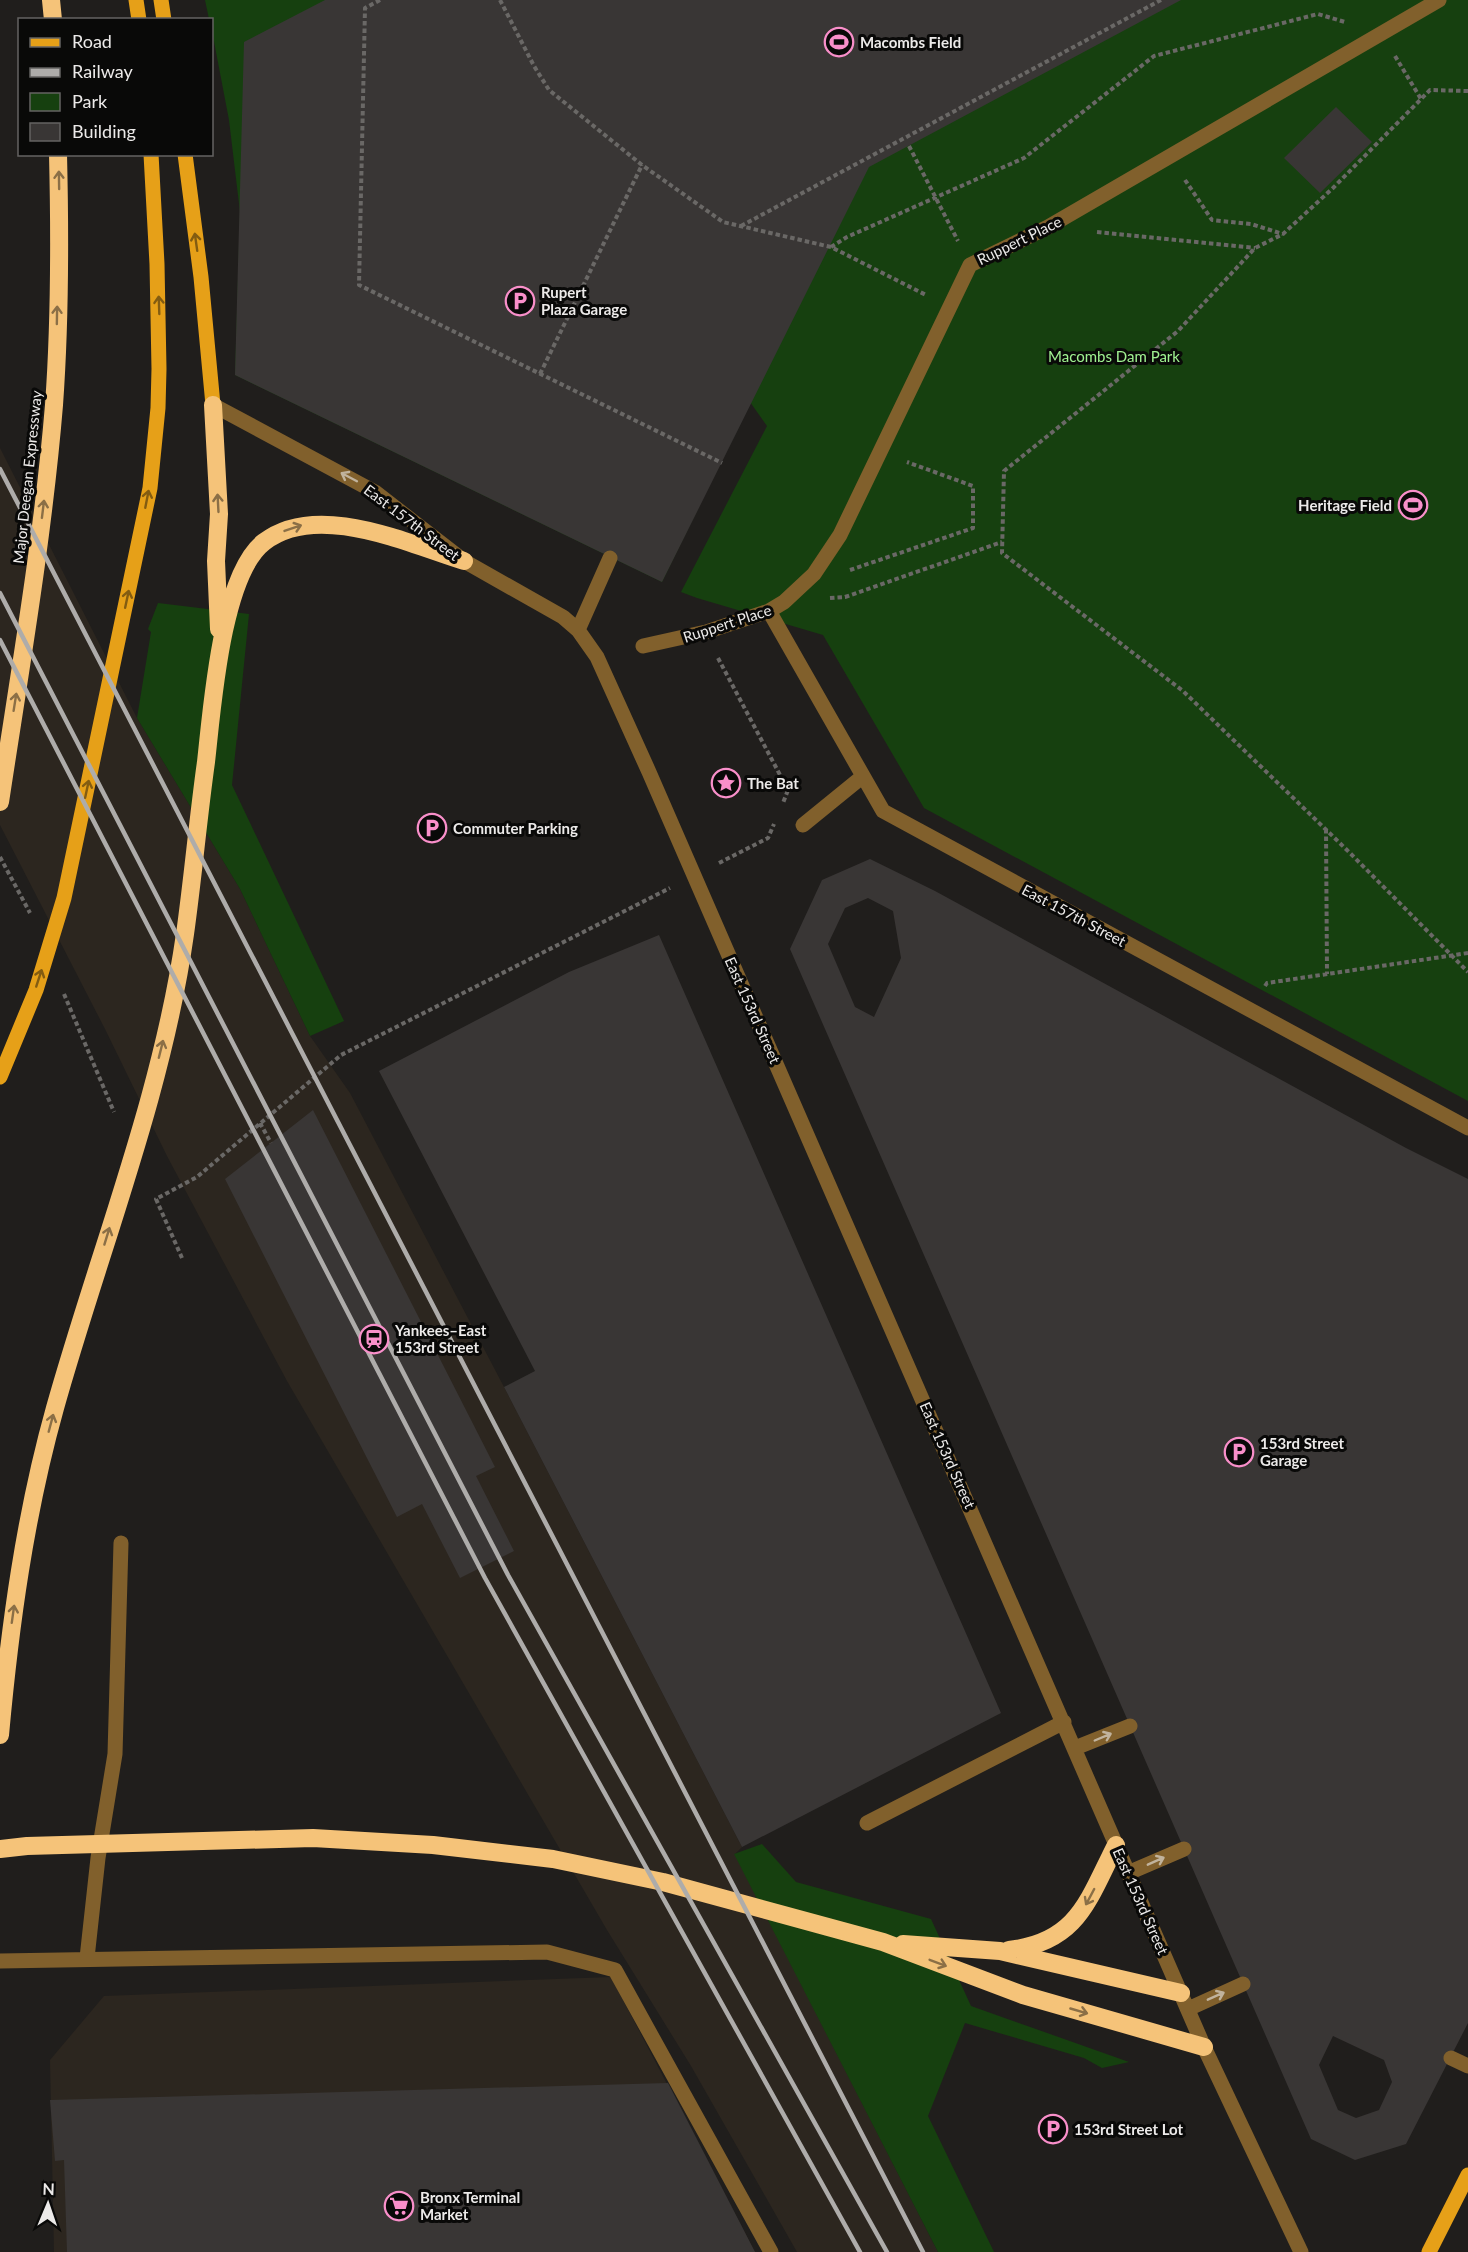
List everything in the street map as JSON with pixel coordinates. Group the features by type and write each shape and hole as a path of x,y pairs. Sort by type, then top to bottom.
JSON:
{"highway":[{"path":"51,0 53,18"},
{"name":"Major Deegan Expressway","path":"0,802 48,470 55,391 60,205 58,156"},
{"path":"0,1735 17,1586 40,1466 152,1087 175,991 192,879 220,645 216,561 219,514 213,405"},
{"path":"220,645 240,578 248,562 261,544 279,533 303,524 354,527 464,561"},
{"path":"0,1847 313,1838 387,1841 553,1859 663,1882 883,1942 1023,1995 1204,2047"},
{"path":"1000,1951 1043,1943 1069,1927 1087,1903 1116,1845"},
{"path":"883,1942 1000,1951 1184,2001"}],"main road":[{"path":"136,0 139,18"},
{"path":"161,0 164,18"},
{"path":"0,1077 36,990 64,898 150,488 158,408 158,264 151,156"},
{"path":"185,156 201,277 213,405"},
{"path":"1429,2252 1468,2175"}],"street":[{"name":"Ruppert Place","path":"643,646 706,632 769,611 784,602 814,574 840,535 970,265 1048,227 1439,0"},
{"name":"East 157th Street","path":"213,405 375,492 464,561 563,617 578,630 597,657"},
{"path":"578,630 610,558"},
{"name":"East 157th Street","path":"769,611 883,811 1468,1128"},
{"name":"East 153rd Street","path":"597,657 1204,2047 1301,2252"},
{"path":"804,825 862,777"},
{"path":"87,1958 98,1858 115,1754 121,1543"},
{"path":"867,1823 1064,1722"},
{"path":"1075,1748 1130,1725"},
{"path":"1128,1874 1184,1849"},
{"path":"0,1961 547,1952 615,1970 771,2252"},
{"path":"1184,2001 1243,1984"},
{"path":"1451,2058 1468,2066"}],"path":[{"path":"380,0 365,8 359,285 722,463"},
{"path":"500,0 549,90 642,165 723,222 831,247 915,288"},
{"path":"741,226 1161,0"},
{"path":"831,247 847,237 1024,158 1154,56 1318,14 1382,34"},
{"path":"1401,65 1421,99"},
{"path":"1468,91 1430,90 1333,188 1283,234 1256,248 1178,331 1004,471 1002,542 1002,553 1183,691 1326,829 1468,972"},
{"path":"909,146 970,265"},
{"path":"1170,157 1212,220 1251,224 1283,234"},
{"path":"540,374 642,165"},
{"path":"1048,227 1256,248"},
{"path":"814,574 858,568 973,528 973,486 879,451"},
{"path":"784,602 845,597 1002,542"},
{"path":"731,685 788,790 781,807"},
{"path":"715,865 768,838 778,816"},
{"path":"1326,829 1327,974"},
{"path":"182,1258 156,1199 197,1177 341,1055 672,887"},
{"path":"1251,1011 1267,983 1468,953"},
{"path":"260,1123 271,1143"}],"shaded area":[{"path":"0,448 137,718 240,889 310,1036 350,1093 504,1387 742,1847 735,1854 938,2252 797,2252 691,2066 607,1930 287,1381 167,1156 105,1029 0,825"},
{"name":"Bronx Terminal Market","path":"611,1977 755,2252 54,2252 50,2060 104,1996"}],"green space":[{"name":"Macombs Dam Park","path":"205,0 1468,0 1468,1101 924,808 823,635 681,592 767,426 750,402 662,582 235,375 240,212 229,120 213,36 213,18 209,18"},
{"path":"158,603 249,614 232,785 344,1021 310,1036 240,889 137,718 151,632 148,629"},
{"path":"762,1844 796,1882 931,1919 971,2006 1129,2062 1102,2068 1084,2058 965,2023 928,2116 994,2252 938,2252 734,1854"}],"building":[{"name":"Rupert Plaza Garage","path":"325,0 1181,0 869,167 662,582 235,375 244,42"},
{"path":"1336,107 1372,142 1320,193 1284,158"},
{"name":"153rd Street Garage","path":"870,859 935,891 1406,1148 1468,1179 1468,2023 1406,2144 1355,2160 1311,2139 790,949 822,880","holes":["868,898 893,911 901,958 874,1017 855,1007 828,944 845,908","1333,2036 1384,2060 1392,2082 1379,2110 1356,2118 1338,2110 1319,2065"]},
{"path":"659,935 1001,1713 742,1847 504,1387 535,1371 379,1071 569,972"},
{"path":"313,1110 495,1467 476,1476 514,1551 460,1578 422,1504 397,1517 225,1179"},
{"name":"Bronx Terminal Market","path":"668,2083 755,2252 67,2252 64,2160 55,2161 50,2100"}],"railway":[{"path":"0,469 923,2252"},
{"path":"0,593 508,1575 887,2252"},
{"path":"0,640 485,1578 860,2252"}],"place":[{"name":"Macombs Field","path":"839,42"},
{"name":"Rupert Plaza Garage","path":"520,301"},
{"name":"Heritage Field","path":"1413,505"},
{"name":"The Bat","path":"726,783"},
{"name":"Commuter Parking","path":"432,828"},
{"name":"Yankees–East 153rd Street","path":"374,1339"},
{"name":"153rd Street Garage","path":"1239,1452"},
{"name":"153rd Street Lot","path":"1053,2129"},
{"name":"Bronx Terminal Market","path":"399,2206"}]}
